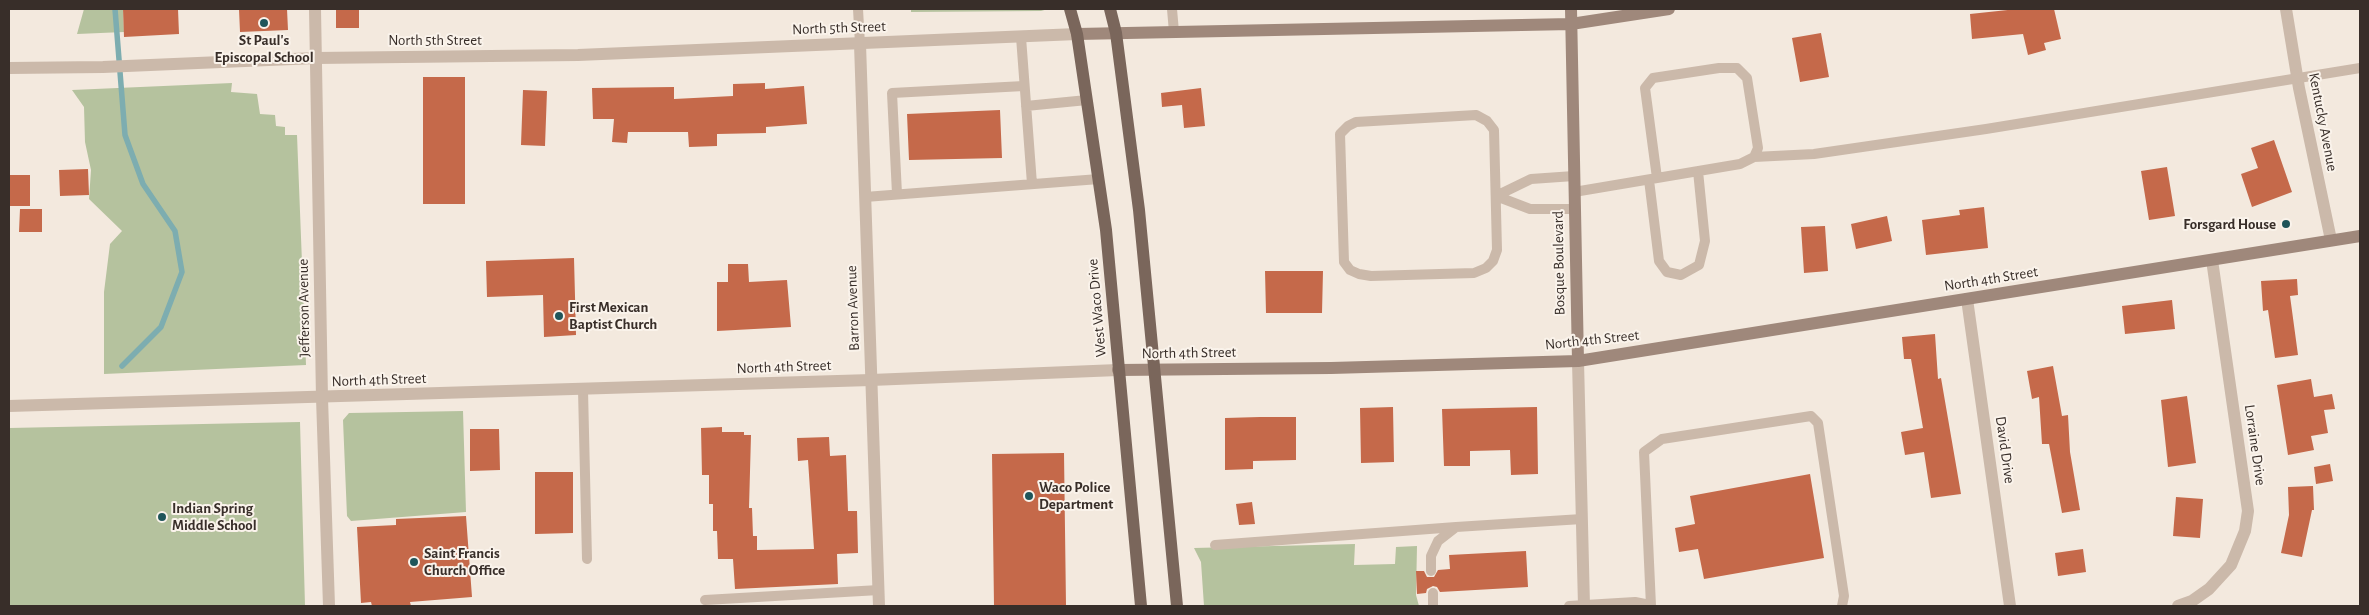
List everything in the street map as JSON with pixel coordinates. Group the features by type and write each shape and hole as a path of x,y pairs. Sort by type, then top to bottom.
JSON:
{"main road":[{"name":"West Waco Drive","path":"1070,9 1077,34 1106,230 1141,606"},
{"path":"1110,9 1116,32 1139,210 1177,606"},
{"name":"Bosque Boulevard","path":"1571,9 1578,362"},
{"name":"North 5th Street","path":"1077,34 1571,24 1669,9"},
{"name":"North 4th Street","path":"1118,370 1331,368 1578,362 2360,236"}],"street":[{"name":"Jefferson Avenue","path":"314,9 322,398 329,606"},
{"name":"Kentucky Avenue","path":"2286,9 2297,77 2331,240"},
{"name":"North 5th Street","path":"9,68 77,68 316,58 578,55 1077,34"},
{"name":"Barron Avenue","path":"860,44 879,606"},
{"name":"Lorraine Drive","path":"2178,606 2192,601 2209,590 2231,566 2245,531 2248,511 2212,260"},
{"name":"David Drive","path":"1967,299 2010,606"},
{"name":"Bosque Boulevard","path":"1578,362 1584,606"},
{"name":"North 4th Street","path":"9,406 583,390 1118,370"}],"lane":[{"name":"Barron Avenue","path":"858,9 860,44"},
{"path":"1172,9 1174,32"},
{"path":"1020,37 1032,184"},
{"path":"1698,171 1705,241 1699,266 1681,275 1666,272 1659,261 1645,88 1653,78 1719,68 1737,68 1747,78 1758,148 1754,157"},
{"path":"1574,192 1740,164 1754,157 1814,154 1986,129 2360,68"},
{"path":"897,194 892,93 1024,86"},
{"path":"1026,106 1087,100"},
{"path":"1476,115 1487,121 1494,130 1496,196 1497,250 1493,261 1486,268 1474,273 1358,274 1350,270 1344,262 1340,134 1348,126 1356,122 1476,115"},
{"path":"1496,196 1531,179 1574,176"},
{"path":"865,196 1099,179"},
{"path":"1496,196 1530,209 1574,209"},
{"path":"583,390 587,558"},
{"path":"1569,606 1635,602 1651,606 1644,452 1662,439 1810,416 1818,423 1844,596 1842,606"},
{"path":"1215,544 1582,519"},
{"path":"1431,570 1430,556 1438,541 1456,528"},
{"path":"705,600 879,590"},
{"path":"1433,593 1433,606"}],"green space":[{"path":"84,9 123,9 124,32 77,34"},
{"path":"911,9 1048,9 1041,11 911,12"},
{"path":"232,83 231,92 257,94 260,114 275,115 276,126 285,127 285,135 297,135 306,365 104,374 104,292 110,244 122,231 89,199 91,170 85,142 84,107 72,90"},
{"path":"463,411 466,512 351,521 347,516 343,420 349,413"},
{"name":"Indian Spring Middle School","path":"300,422 305,606 9,606 9,428"},
{"path":"1355,544 1354,565 1395,564 1396,547 1417,546 1416,595 1419,606 1204,606 1201,562 1194,548"}],"building":[{"path":"123,9 178,9 179,34 124,37"},
{"name":"St Paul's Episcopal School","path":"239,9 287,9 288,30 240,32"},
{"path":"336,9 359,9 359,28 336,28"},
{"path":"2017,9 2054,9 2061,39 2044,43 2046,50 2028,55 2023,34 1972,39 1970,14"},
{"path":"1821,33 1829,77 1800,82 1792,38"},
{"path":"423,77 465,77 465,204 423,204"},
{"path":"765,83 765,89 804,86 807,124 766,127 766,133 717,134 717,146 689,147 688,132 628,132 627,143 612,142 614,119 593,119 592,88 674,87 674,99 733,96 733,84"},
{"path":"1201,88 1205,126 1184,128 1182,105 1162,107 1161,93"},
{"path":"523,90 547,91 545,146 521,145"},
{"path":"1000,110 1002,158 909,160 907,114"},
{"path":"2274,140 2292,192 2252,207 2241,174 2258,168 2251,148"},
{"path":"2167,167 2175,216 2149,220 2141,171"},
{"path":"88,169 89,195 60,196 59,170"},
{"path":"9,175 30,175 30,206 9,206"},
{"path":"1984,207 1988,248 1926,255 1922,220 1960,215 1959,210"},
{"path":"20,209 42,209 42,232 19,232"},
{"path":"1887,216 1892,241 1856,249 1851,224"},
{"path":"1825,226 1828,271 1804,273 1801,227"},
{"name":"First Mexican Baptist Church","path":"574,258 576,335 544,337 543,295 487,297 486,261"},
{"path":"728,264 748,264 749,282 787,280 791,327 717,331 717,282 728,282"},
{"path":"1265,271 1323,271 1322,313 1266,313"},
{"path":"2297,279 2298,295 2290,296 2298,355 2275,358 2268,310 2263,311 2261,281"},
{"path":"2172,300 2175,329 2125,334 2122,306"},
{"path":"1935,334 1938,379 1941,378 1961,494 1931,498 1924,452 1905,455 1901,432 1923,428 1911,359 1904,359 1902,337"},
{"path":"2053,366 2062,416 2068,415 2070,452 2080,510 2062,513 2049,444 2042,444 2039,397 2032,399 2027,371"},
{"path":"2311,379 2314,397 2332,394 2335,409 2324,410 2328,433 2311,436 2314,450 2288,455 2277,385"},
{"path":"2187,396 2196,463 2168,467 2161,400"},
{"path":"1393,407 1394,462 1361,463 1360,408"},
{"path":"1537,407 1538,474 1511,475 1510,450 1470,451 1470,466 1444,466 1442,409"},
{"path":"1296,417 1296,460 1253,461 1253,469 1225,470 1225,418"},
{"path":"722,427 722,432 744,432 744,435 751,435 749,508 752,508 753,536 757,536 757,550 814,549 808,460 798,461 797,438 829,437 830,456 846,455 848,511 857,511 858,553 837,554 838,584 735,589 733,559 718,559 717,531 713,531 713,504 709,504 709,475 702,475 701,428"},
{"path":"470,429 499,429 500,470 470,471"},
{"name":"Waco Police Department","path":"1064,453 1066,606 994,606 992,454"},
{"path":"2330,464 2333,481 2316,484 2314,467"},
{"path":"535,472 573,472 573,533 535,534"},
{"path":"1810,474 1824,558 1704,579 1698,549 1679,552 1675,528 1695,524 1690,496"},
{"path":"2313,486 2314,510 2312,510 2302,557 2281,553 2289,515 2288,487"},
{"path":"2176,497 2203,499 2200,538 2173,536"},
{"path":"1252,502 1255,524 1239,525 1236,504"},
{"name":"Saint Francis Church Office","path":"466,516 472,597 410,602 411,606 372,606 371,602 361,603 357,527 396,525 396,519"},
{"path":"2083,549 2086,572 2058,576 2055,553"},
{"path":"1526,551 1528,587 1440,592 1437,587 1433,586 1427,589 1426,593 1417,594 1416,571 1424,571 1427,577 1434,577 1438,570 1450,569 1449,555"}],"waterway":[{"path":"115,9 125,135 143,184 175,231 182,272 161,327 122,366"}],"place":[{"name":"St Paul's Episcopal School","path":"264,23"},
{"name":"Forsgard House","path":"2286,224"},
{"name":"First Mexican Baptist Church","path":"559,316"},
{"name":"Waco Police Department","path":"1029,496"},
{"name":"Indian Spring Middle School","path":"162,517"},
{"name":"Saint Francis Church Office","path":"414,562"}]}
